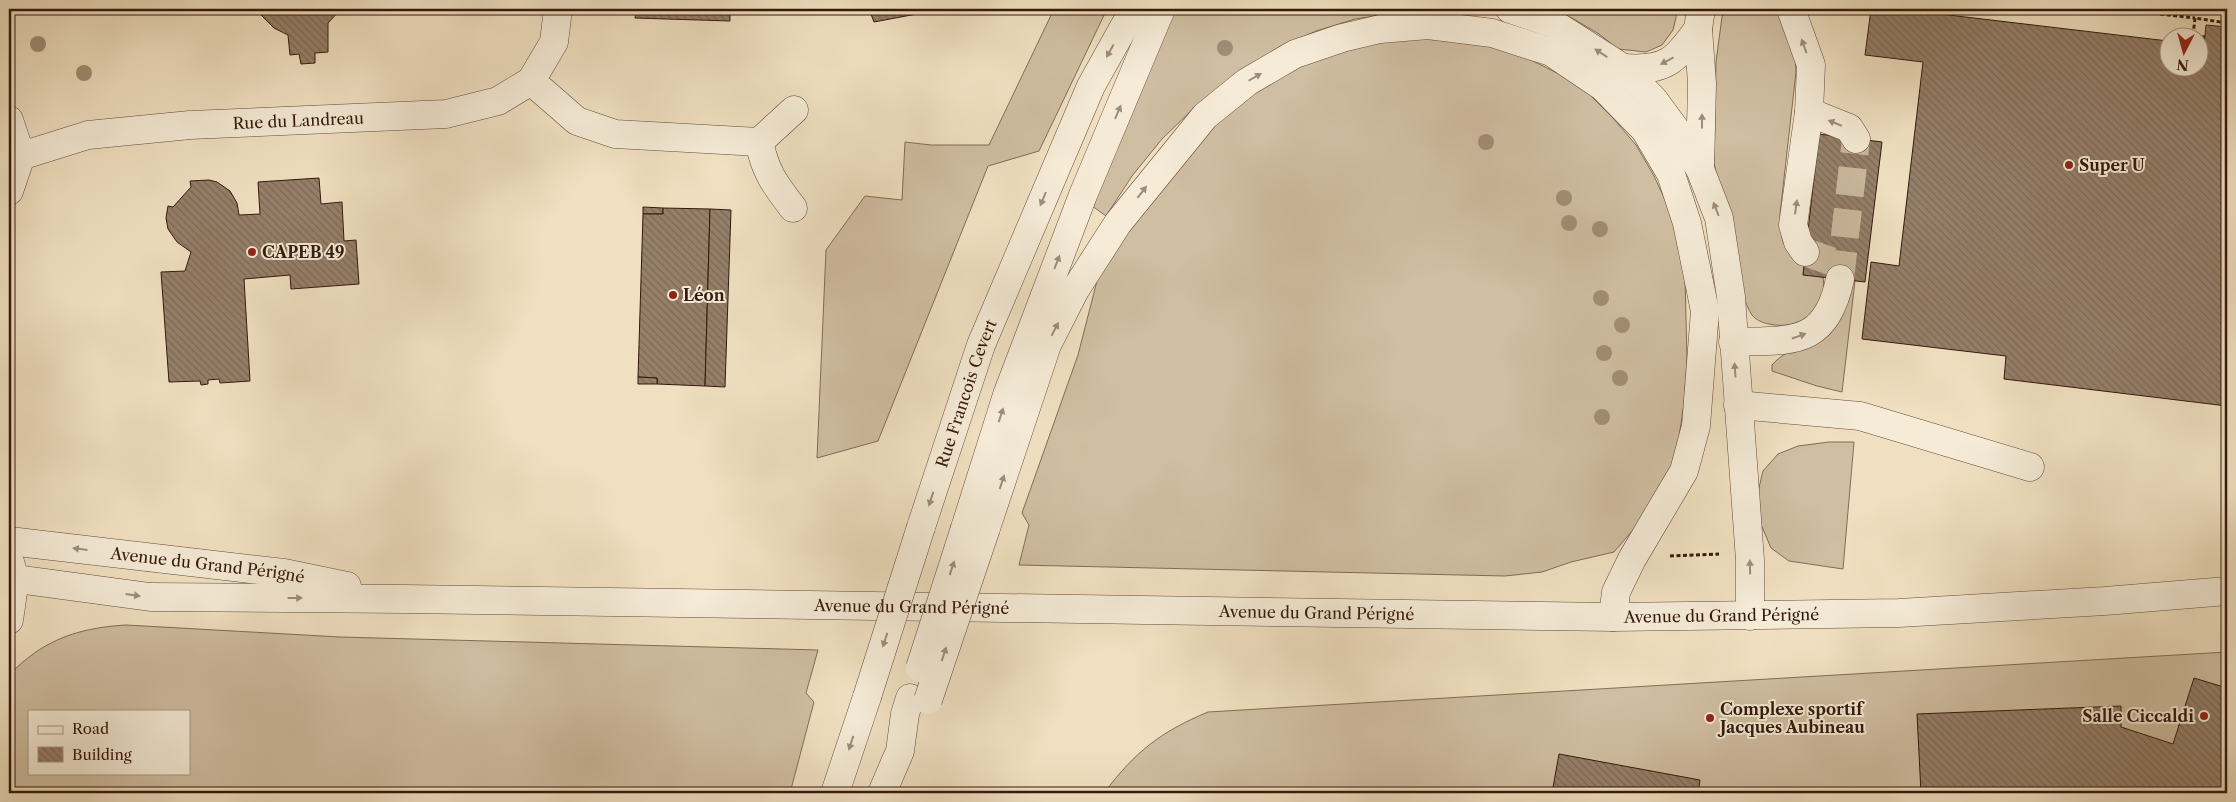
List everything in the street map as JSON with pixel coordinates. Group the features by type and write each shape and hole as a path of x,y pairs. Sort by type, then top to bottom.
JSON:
{"street":[{"name":"Rue du Landreau","path":"21,156 88,135 190,125 446,114 498,101 531,81 554,42 558,9"},
{"name":"Rue Francois Cevert","path":"835,793 981,344 1091,86 1134,9"},
{"path":"976,528 1017,368 1083,195 1161,9"},
{"path":"1510,9 1554,24 1623,68 1654,100 1679,134 1700,169 1719,218 1731,298 1750,560 1750,616"},
{"path":"1790,9 1811,65 1809,112 1793,226 1798,242 1805,252"},
{"path":"1623,68 1652,68 1667,62 1681,53 1700,19"},
{"path":"1700,19 1702,83 1700,169"},
{"path":"882,793 900,751 923,715 919,699 976,528 1047,345 1075,290 1118,223 1205,116 1247,82 1296,54 1342,38 1380,29 1428,25 1492,33 1551,52 1603,87 1645,130 1671,174 1687,223 1704,311 1696,426 1684,471 1616,592 1613,616"},
{"path":"531,81 577,121 615,134 759,142 794,110"},
{"path":"1809,112 1849,128 1856,139"},
{"path":"9,120 21,156 9,191"},
{"path":"759,142 764,165 773,182 793,208"},
{"path":"1733,342 1795,339 1810,333 1829,314 1835,302 1840,279"},
{"path":"1738,405 1860,416 2030,467"},
{"name":"Avenue du Grand Périgné","path":"9,540 284,573 405,598"},
{"path":"9,620 11,571"},
{"name":"Avenue du Grand Périgné","path":"11,571 150,597 405,598 1613,616 1899,613 2105,602 2227,591"}],"path":[{"path":"2115,9 2227,23"},
{"path":"2194,28 2195,18"},
{"path":"1662,556 1722,554"}],"shaded area":[{"path":"1054,9 1107,9 1039,151 988,166 878,441 817,458 826,250 865,196 902,200 905,142 931,145 989,145"},
{"path":"1174,9 1467,10 1394,13 1355,19 1316,31 1280,47 1197,105 1162,139 1132,176 1106,216 1088,203"},
{"path":"1550,9 1678,9 1673,30 1662,45 1646,52 1618,49 1599,34 1572,18"},
{"path":"1723,9 1777,9 1795,51 1796,72 1780,214 1781,230 1787,249 1796,260 1804,265 1803,274 1823,277 1824,289 1817,308 1810,316 1791,324 1764,323 1752,315 1749,310 1745,301 1714,163 1716,62"},
{"path":"1421,36 1497,47 1529,59 1559,74 1588,93 1636,145 1654,176 1669,208 1679,242 1685,277 1687,361 1684,403 1676,457 1666,480 1640,522 1614,552 1571,562 1542,572 1505,576 1019,565 1029,525 1022,513 1078,355 1099,273 1122,235 1219,119 1243,99 1297,66 1353,45"},
{"path":"1852,280 1855,281 1842,392 1772,371 1772,365 1781,357 1822,336 1837,323 1846,307"},
{"path":"1829,442 1854,442 1843,569 1789,561 1771,548 1760,522 1757,496 1763,471 1778,454 1798,446"},
{"path":"126,625 340,637 818,650 806,693 814,702 790,793 9,793 9,675 35,653 48,645 62,638 92,629"},
{"name":"Complexe sportif Jacques Aubineau","path":"2227,652 2227,793 1104,793 1127,766 1150,745 1176,727 1208,712"}],"building":[{"path":"259,9 341,9 328,23 328,52 315,53 315,63 301,64 299,54 290,55 288,35 274,28 261,15"},
{"path":"636,9 730,9 730,21 635,18"},
{"path":"869,9 937,9 938,10 874,22"},
{"name":"Super U","path":"1871,9 1898,9 2158,40 2158,78 2208,78 2208,28 2206,28 2206,25 2227,27 2227,406 2004,379 2006,356 1862,339 1871,262 1899,266 1923,62 1865,55"},
{"path":"1819,134 1882,142 1865,282 1803,275"},
{"path":"319,178 321,204 342,202 344,241 356,240 359,284 291,289 290,275 244,279 250,381 220,383 219,379 208,380 208,384 201,385 200,381 169,382 161,272 185,271 191,252 177,242 168,229 166,218 168,206 173,207 191,187 190,181 209,180 217,182 230,191 237,203 239,215 260,214 258,182"},
{"path":"643,207 663,208 663,214 643,214"},
{"path":"663,208 710,209 705,386 657,384 657,378 638,377 643,214 663,214"},
{"path":"710,209 731,210 725,387 705,386"},
{"path":"638,377 657,378 657,384 638,384"},
{"path":"2194,678 2227,688 2227,793 1921,793 1917,714 2121,706 2121,727 2173,744"},
{"path":"1559,754 1700,780 1698,793 1552,793"}],"tunnel":[{"path":"1840,279 1856,139"},
{"path":"1805,252 1842,265"}],"place":[{"name":"Super U","path":"2069,165"},
{"name":"CAPEB 49","path":"252,252"},
{"name":"Léon","path":"673,295"},
{"name":"Salle Ciccaldi","path":"2204,716"},
{"name":"Complexe sportif Jacques Aubineau","path":"1710,718"}]}
